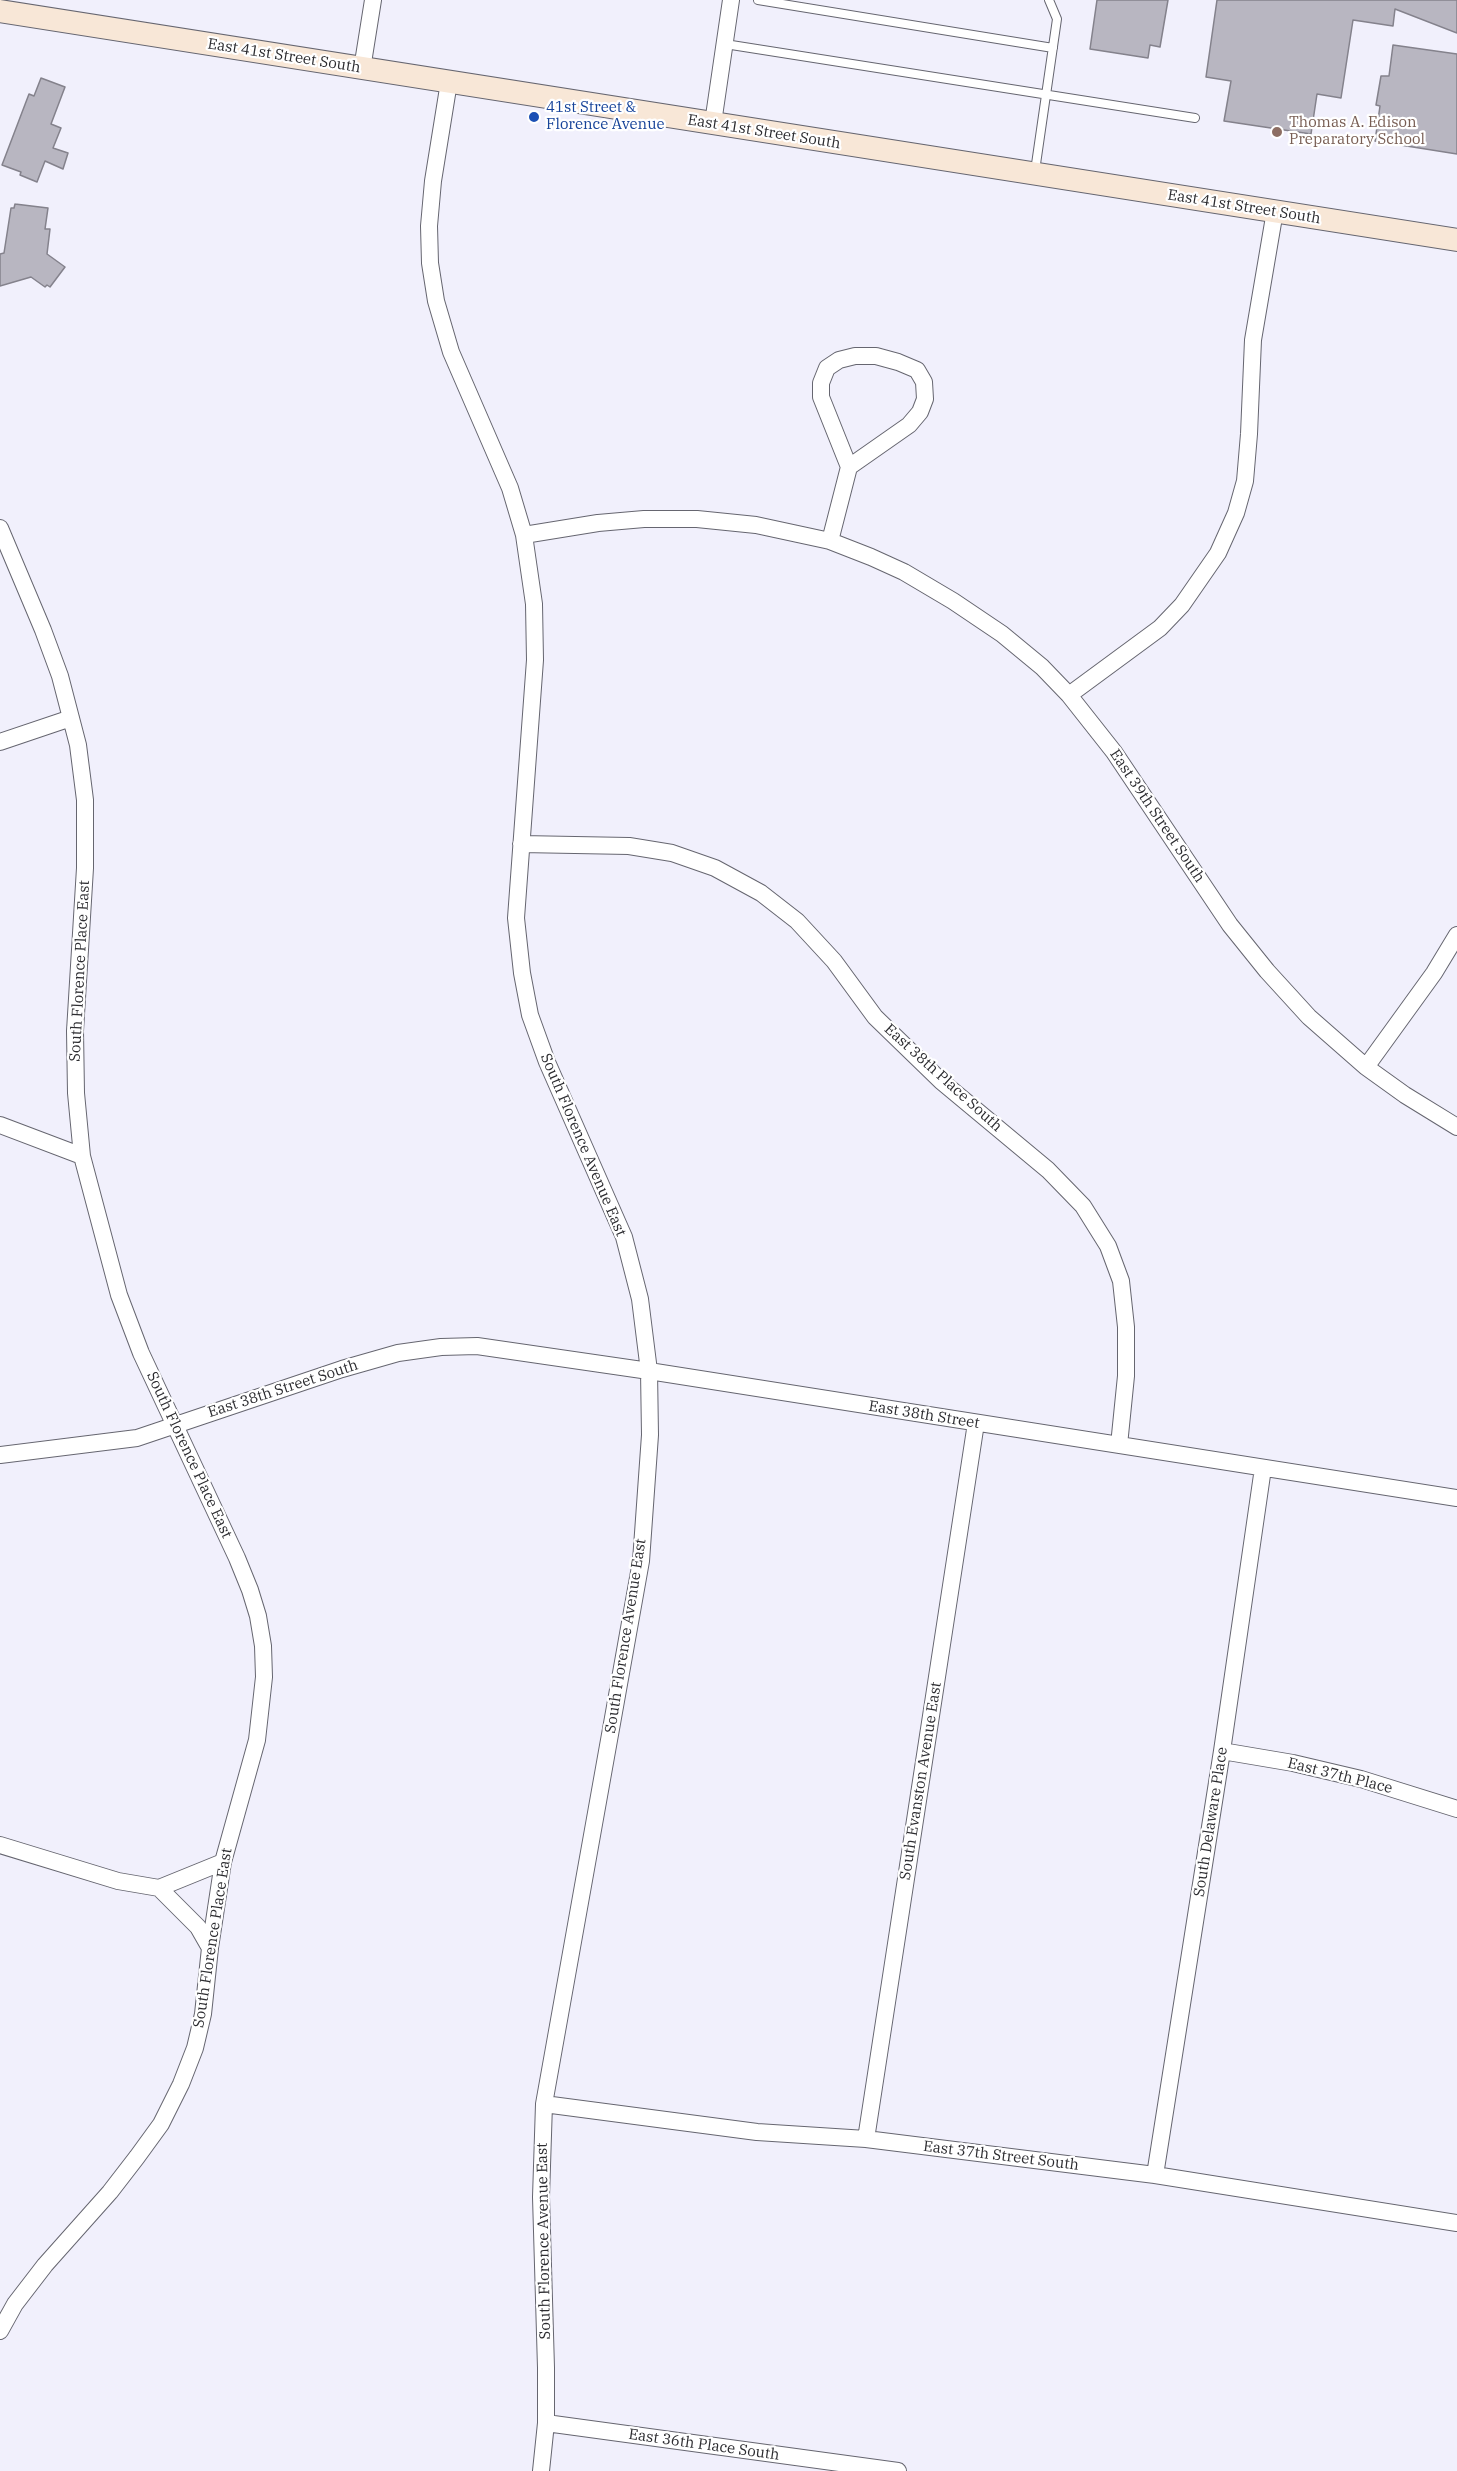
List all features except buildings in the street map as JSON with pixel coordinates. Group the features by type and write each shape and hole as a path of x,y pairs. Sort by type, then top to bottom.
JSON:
{"main road":[{"name":"East 41st Street South","path":"13,8 362,69 1457,240"}],"street":[{"path":"362,69 373,0"},
{"path":"713,123 731,0"},
{"name":"South Florence Avenue East","path":"449,82 433,181 429,226 430,263 436,301 451,352 510,488 524,535 534,603 536,660 516,918 522,973 530,1014 547,1062 624,1237 640,1299 649,1371 650,1435 641,1561 544,2104 541,2197 546,2423 541,2471"},
{"path":"1069,695 1160,628 1182,605 1218,553 1236,513 1245,481 1253,340 1275,211"},
{"path":"830,541 849,467 821,397 821,383 827,368 839,360 866,356 898,362 916,370 924,382 925,399 920,412 909,424 849,467"},
{"name":"East 39th Street South","path":"524,535 598,523 644,519 697,519 756,525 830,541 904,572 953,600 1002,634 1042,667 1069,695 1114,752 1230,925 1267,971 1309,1017 1366,1067 1405,1095 1457,1127"},
{"name":"South Florence Place East","path":"0,528 60,676 78,745 85,801 86,868 75,1031 76,1093 82,1156 119,1295 141,1353 237,1558 258,1616 263,1646 264,1677 257,1740 223,1862 203,2014 195,2048 181,2084 161,2124 110,2192 45,2265 15,2304 0,2331"},
{"path":"0,742 71,718"},
{"name":"East 38th Place South","path":"520,844 629,846 672,854 715,868 761,893 797,921 834,961 875,1017 940,1081 1048,1170 1076,1198 1108,1246 1121,1281 1126,1327 1126,1376 1119,1445"},
{"path":"1366,1067 1434,973 1457,935"},
{"path":"0,1125 82,1156"},
{"name":"East 38th Street","path":"390,1355 441,1347 477,1346 1457,1498"},
{"name":"East 38th Street South","path":"0,1455 137,1438 390,1355"},
{"name":"South Evanston Avenue East","path":"866,2139 976,1423"},
{"name":"South Delaware Place","path":"1155,2175 1222,1751 1263,1468"},
{"name":"East 37th Place","path":"1222,1751 1293,1763 1361,1779 1457,1809"},
{"path":"0,1845 118,1881 159,1888 223,1862"},
{"path":"159,1888 198,1927 210,1948"},
{"name":"East 37th Street South","path":"544,2104 757,2132 866,2139 1155,2175 1457,2223"},
{"name":"East 36th Place South","path":"546,2423 898,2471"}],"lane":[{"path":"758,0 1053,48"},
{"path":"1035,174 1057,19 1049,0"},
{"path":"724,44 1195,118"}],"place":[{"name":"41st Street & Florence Avenue","path":"534,117"},
{"name":"Thomas A. Edison Preparatory School","path":"1277,132"}]}
